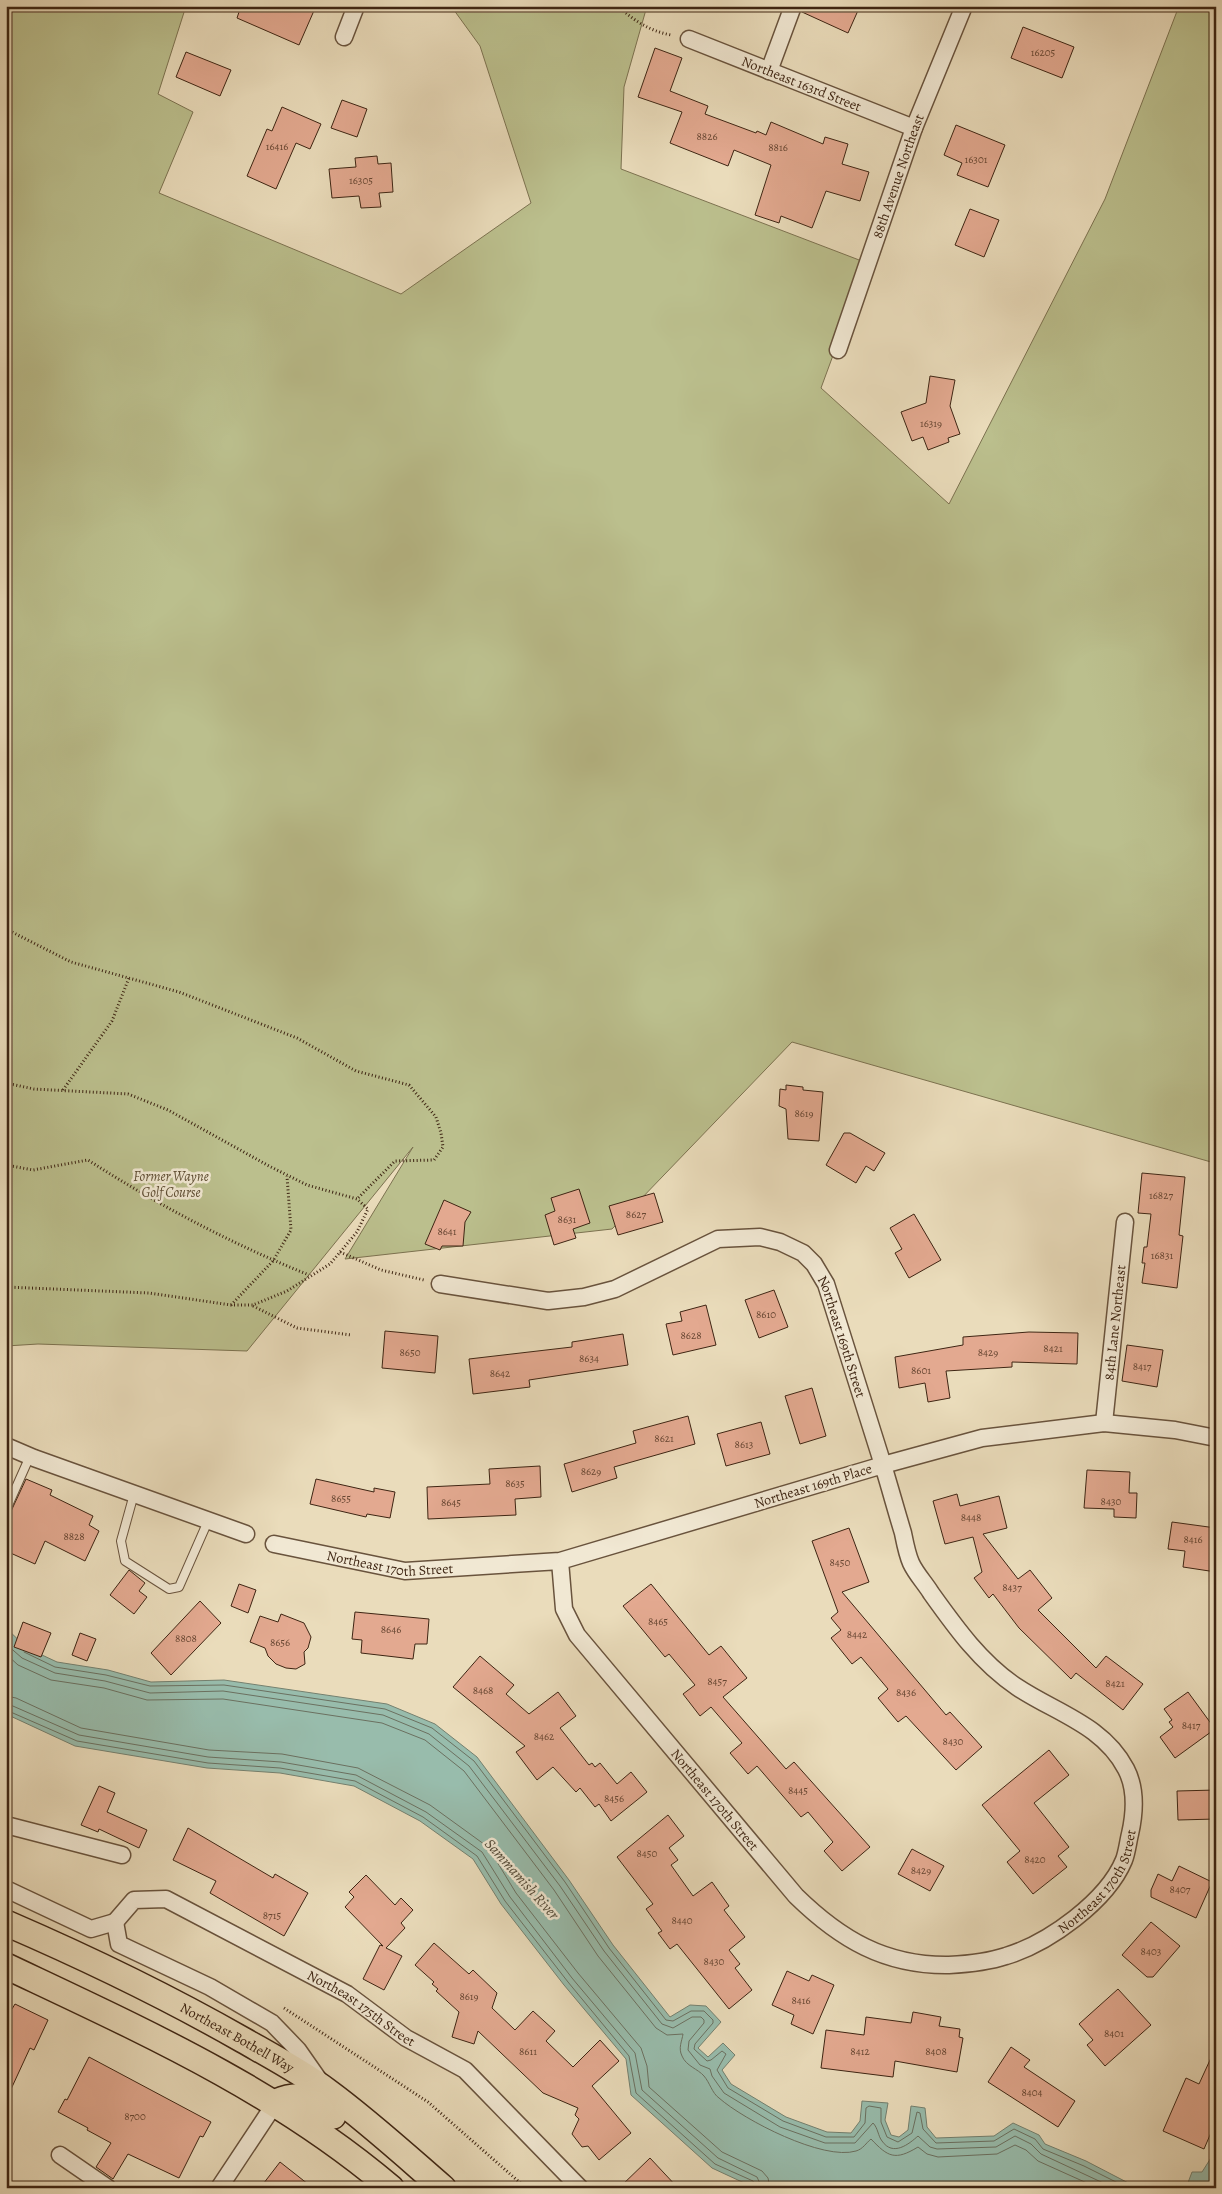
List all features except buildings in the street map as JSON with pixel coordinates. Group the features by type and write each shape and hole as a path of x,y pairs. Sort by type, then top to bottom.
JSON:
{"main road":[{"name":"Northeast Bothell Way","path":"6,1923 92,1960 178,2002 326,2090 443,2188"},
{"path":"6,1966 172,2045 276,2102 391,2188"},
{"path":"276,2102 293,2095 308,2099 394,2157 416,2164"}],"street":[{"path":"344,37 356,6"},
{"path":"769,71 793,6"},
{"name":"88th Avenue Northeast","path":"838,350 914,128 964,6"},
{"name":"Northeast 163rd Street","path":"689,39 914,128"},
{"name":"84th Lane Northeast","path":"1104,1423 1125,1222"},
{"name":"Northeast 169th Street","path":"440,1284 548,1300 584,1297 615,1289 718,1239 760,1238 780,1242 803,1253 814,1264 826,1284 884,1465"},
{"path":"884,1465 982,1438 1104,1423 1175,1430 1216,1438"},
{"path":"6,1446 246,1534"},
{"name":"Northeast 169th Place","path":"560,1561 884,1465 911,1564 957,1631 999,1674 1019,1688 1090,1726 1117,1754 1127,1771 1134,1791"},
{"name":"Northeast 170th Street","path":"274,1544 405,1571 560,1561 564,1609 577,1635 796,1896 818,1918 846,1938 874,1952 904,1960 936,1965 965,1964 1007,1956 1040,1941 1093,1904 1112,1881 1124,1859 1132,1824 1134,1791"},
{"path":"6,1825 122,1855"},
{"path":"6,1889 91,1930 115,1922 119,1944 210,1988 272,2023 298,2050 326,2090"},
{"name":"Northeast 175th Street","path":"115,1922 134,1900 166,1899 347,1994 406,2038 465,2070 580,2188"},
{"path":"219,2188 276,2102"},
{"path":"60,2155 108,2188"}],"lane":[{"path":"6,1510 30,1456"},
{"path":"134,1494 121,1541 125,1561 169,1589 179,1588 208,1521"}],"path":[{"path":"618,6 632,19 658,32 689,39"},
{"path":"6,929 71,962 179,992 297,1038 356,1071 409,1085 436,1117 443,1147 434,1160 395,1161 357,1199"},
{"path":"63,1090 112,1021 129,978"},
{"path":"6,1083 34,1089 128,1094 168,1110 307,1185 357,1199 368,1209 357,1232 330,1264 287,1291 253,1305 231,1305 149,1293 6,1287"},
{"path":"6,1165 33,1170 88,1160 137,1192 253,1253 309,1275"},
{"path":"231,1305 273,1261 291,1230 287,1175"},
{"path":"340,1252 381,1270 440,1284"},
{"path":"253,1305 297,1328 351,1336"},
{"path":"280,2005 428,2102 526,2188"}],"green space":[{"name":"Former Wayne Golf Course","path":"6,6 186,6 158,94 193,112 159,193 401,294 531,203 480,46 451,6 647,6 624,87 621,169 867,263 821,388 949,504 1105,199 1179,6 1216,6 1216,1167 1211,1162 792,1042 612,1229 345,1259 413,1147 247,1351 38,1344 6,1346"}],"water":[{"name":"Sammamish River","path":"6,1628 27,1648 57,1662 108,1670 151,1682 224,1680 387,1704 435,1724 477,1757 569,1880 613,1945 670,2017 690,2005 706,2006 721,2022 698,2048 708,2057 723,2043 735,2055 722,2070 731,2084 786,2117 827,2132 851,2133 860,2121 862,2101 888,2103 885,2120 891,2135 899,2137 908,2130 911,2106 925,2108 927,2127 936,2138 994,2136 1013,2123 1039,2135 1045,2144 1086,2161 1138,2188 755,2188 712,2168 631,2095 626,2059 564,1985 501,1904 473,1859 420,1821 354,1786 280,1773 207,1768 75,1746 6,1714"},
{"path":"1216,2150 1216,2188 1186,2188 1192,2172 1202,2172"}]}
